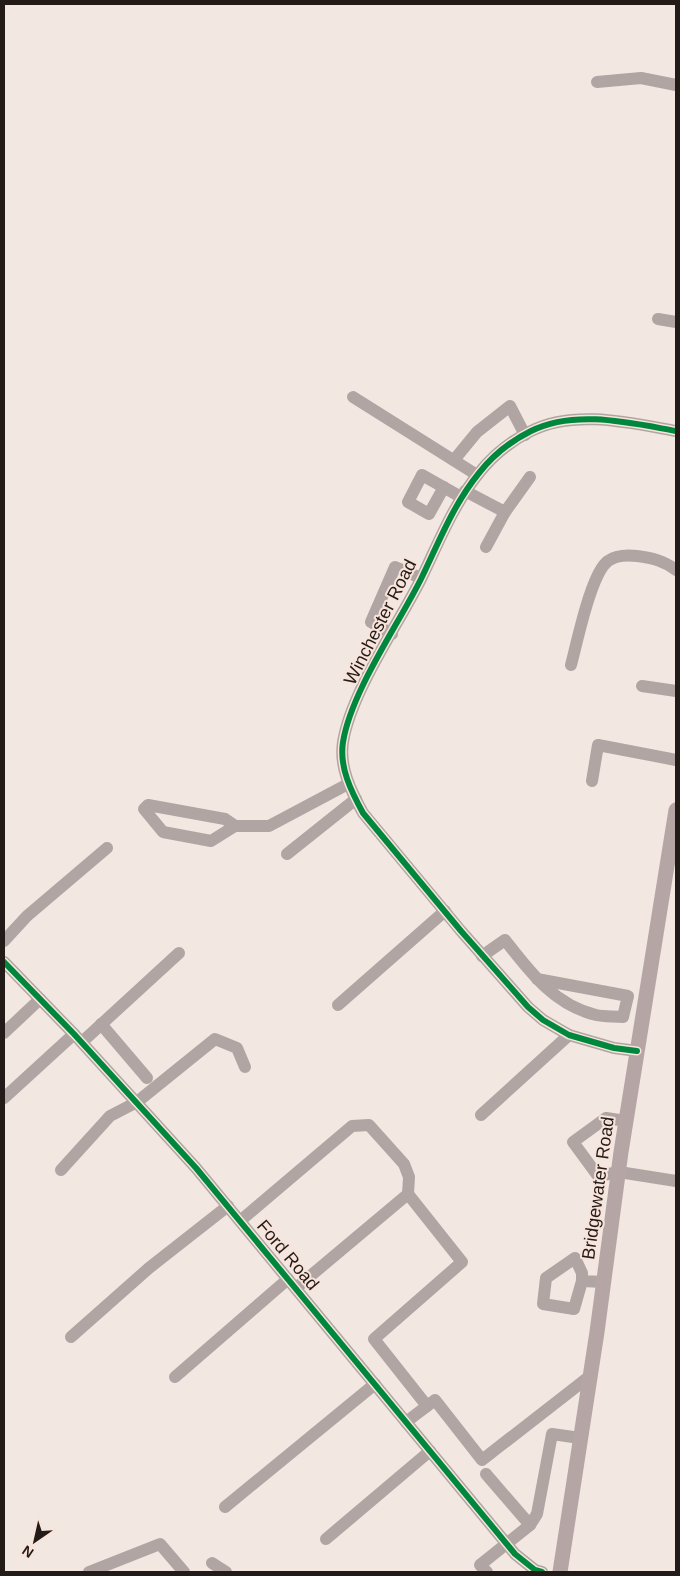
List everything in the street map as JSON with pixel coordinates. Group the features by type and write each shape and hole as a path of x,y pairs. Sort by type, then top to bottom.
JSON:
{"main road":[{"name":"Bridgewater Road","path":"560,1572 604,1282 626,1121 673,848 676,810"}],"street":[{"path":"597,82 640,78 676,85"},
{"path":"658,319 676,322"},
{"path":"353,397 477,475"},
{"path":"454,460 478,432 510,406 525,435"},
{"name":"Winchester Road","path":"637,1051 606,1046 569,1035 543,1020 528,1007 482,956 363,813 348,784 342,756 346,728 357,700 422,578 463,494 496,454 525,435 557,422 585,420 637,424 676,431"},
{"path":"486,547 505,512 530,477"},
{"path":"444,487 505,512"},
{"path":"570,665 594,584 606,562 619,556 648,557 660,560 676,570"},
{"path":"392,634 371,622 395,567 422,578"},
{"path":"642,686 676,691"},
{"path":"592,781 598,746 676,760"},
{"path":"235,826 211,842 163,832 144,809 148,805 225,820 235,826 269,826 348,784"},
{"path":"287,854 356,799"},
{"path":"4,941 34,910 107,848"},
{"path":"338,1004 445,911"},
{"path":"482,956 505,940 537,979 559,1000 596,1015 623,1017 628,996 537,979"},
{"path":"4,1098 78,1038 101,1024 179,953"},
{"name":"Ford Road","path":"4,962 137,1102 228,1206 506,1543 526,1564 542,1572"},
{"path":"4,1033 40,999"},
{"path":"101,1024 147,1078"},
{"path":"481,1115 569,1035"},
{"path":"61,1170 110,1116 137,1102 215,1039 238,1048 245,1067"},
{"path":"626,1121 606,1118 573,1142 598,1176 619,1172 676,1181"},
{"path":"240,1221 352,1126 369,1125 404,1164 409,1178 408,1194 462,1262 374,1339 428,1406"},
{"path":"175,1377 408,1194"},
{"path":"71,1337 149,1268 228,1206"},
{"path":"582,1281 604,1282"},
{"path":"406,1422 435,1400 482,1460 590,1376"},
{"path":"225,1507 375,1384"},
{"path":"479,1570 506,1543 530,1526 537,1514 552,1434 580,1438"},
{"path":"326,1540 430,1451"},
{"path":"486,1474 530,1526"},
{"path":"89,1572 160,1544 184,1572"},
{"path":"212,1563 226,1572"}],"cycle path":[{"path":"637,1051 614,1048 569,1035 543,1020 528,1007 461,931 363,813 347,779 342,751 355,702 376,659 421,579 454,511 470,485 496,454 516,439 531,431 548,424 566,421 584,419 603,420 676,431"},
{"path":"4,962 74,1034 196,1168 515,1554 535,1570 542,1572"}]}
